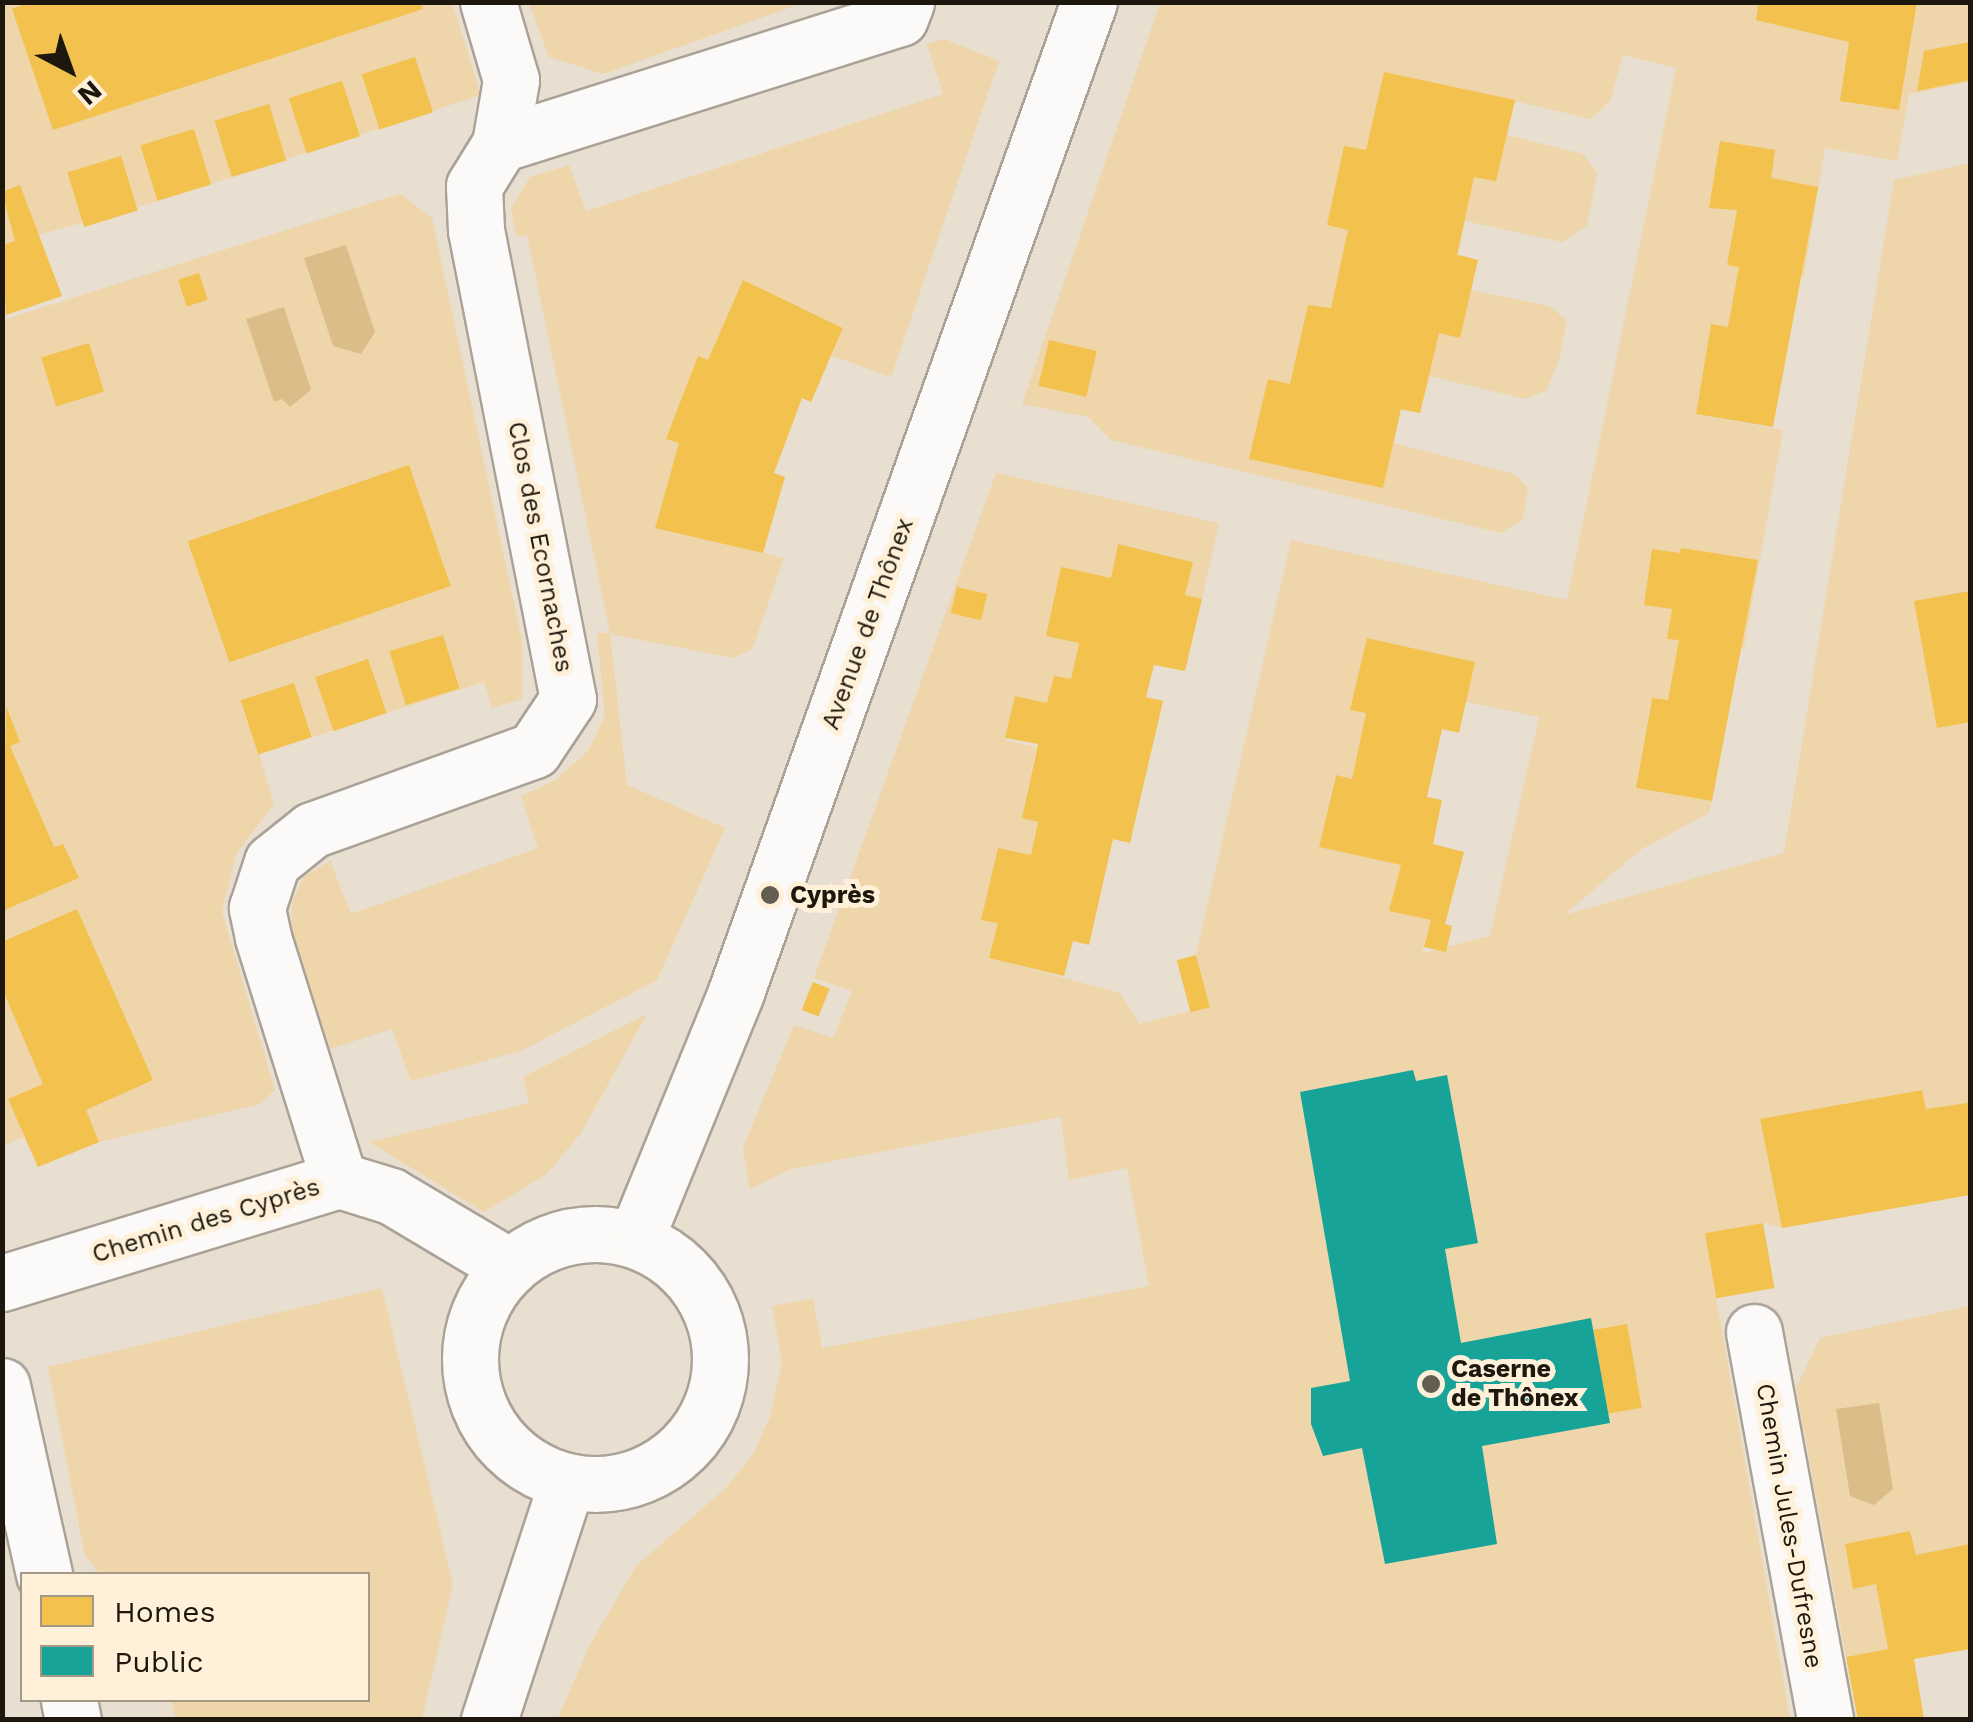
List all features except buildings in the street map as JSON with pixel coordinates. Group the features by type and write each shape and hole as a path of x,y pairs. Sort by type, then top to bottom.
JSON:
{"street":[{"name":"Clos des Ecornaches","path":"339,1180 262,937 257,908 272,862 312,830 534,750 568,700 476,230 474,186 500,144 511,80 488,2"},
{"path":"500,144 900,18 906,2"},
{"name":"Avenue de Thônex","path":"635,1240 736,992 1089,2"},
{"name":"Chemin des Cyprès","path":"2,1283 339,1180 390,1196 510,1267"},
{"path":"571,1236 635,1240 682,1268 705,1298 720,1362 713,1404 692,1439 661,1466 632,1480 567,1482 515,1457 476,1400 472,1332 486,1298 510,1267 540,1246 571,1236"},
{"name":"Chemin Jules-Dufresne","path":"1754,1332 1824,1720"},
{"path":"2,1386 44,1572"},
{"path":"489,1720 567,1482"}],"shaded area":[{"path":"529,2 803,3 603,74 549,57"},
{"path":"2,3 452,3 481,95 159,201 3,245"},
{"path":"1160,3 1970,3 1970,82 1909,94 1897,161 1825,148 1804,276 1728,327 1711,325 1696,414 1783,430 1744,649 1679,641 1668,700 1651,699 1636,788 1712,801 1709,813 1640,850 1564,915 1784,853 1894,180 1970,163 1970,1118 1967,1104 1926,1109 1921,1090 1760,1119 1782,1228 1763,1223 1705,1234 1790,1719 557,1720 591,1643 636,1566 727,1487 752,1456 770,1417 782,1362 772,1306 813,1299 822,1348 1149,1286 1127,1168 1069,1180 1061,1117 791,1169 750,1189 743,1148 794,1025 833,1038 852,991 814,978 996,473 1219,523 1202,599 1185,595 1193,561 1118,544 1111,578 1094,575 1071,679 1047,703 1015,696 1005,740 1036,747 1022,818 1038,822 1031,855 998,848 981,919 998,923 990,958 1120,993 1139,1024 1210,1006 1196,955 1291,540 1567,600 1676,68 1623,55 1610,101 1591,119 1515,101 1507,135 1583,154 1597,173 1587,226 1562,242 1465,221 1458,254 1478,260 1471,290 1549,306 1567,320 1559,359 1547,390 1525,399 1430,376 1420,413 1400,410 1394,443 1514,474 1528,487 1523,519 1501,533 1111,440 1088,417 1022,404","holes":["1368,638 1474,662 1466,702 1539,717 1490,936 1422,953 1431,920 1390,911 1401,865 1319,847 1335,775 1352,779 1366,713 1351,709"]},
{"path":"944,39 999,61 891,377 832,356 843,327 743,280 708,360 698,357 667,438 679,443 655,527 784,558 752,649 734,658 610,634 627,785 725,828 657,980 521,1051 411,1081 392,1029 330,1049 291,927 292,902 304,877 330,861 351,914 538,848 521,796 554,781 588,751 605,716 597,633 610,633 527,235 516,237 511,208 530,177 569,165 586,211 943,94 927,44"},
{"path":"400,194 432,218 522,641 522,699 492,708 484,682 259,754 274,804 236,854 222,912 275,1090 260,1104 99,1142 38,1167 24,1137 3,1146 3,808 31,795 10,746 20,742 3,707 3,320"},
{"path":"346,245 375,332 361,354 333,346 304,258"},
{"path":"284,307 311,390 290,407 282,399 274,402 246,319"},
{"path":"647,1014 581,1133 547,1174 484,1212 369,1142 529,1103 523,1077"},
{"path":"382,1288 453,1584 422,1719 176,1719 172,1702 370,1702 370,1572 98,1572 85,1556 48,1367"},
{"path":"1970,1306 1970,1544 1916,1555 1910,1531 1876,1584 1888,1649 1846,1657 1796,1388 1820,1338"},
{"path":"1879,1403 1893,1489 1874,1505 1850,1496 1836,1409"}],"place":[{"name":"Cyprès","path":"770,895"},
{"name":"Caserne de Thônex","path":"1431,1384"}]}
